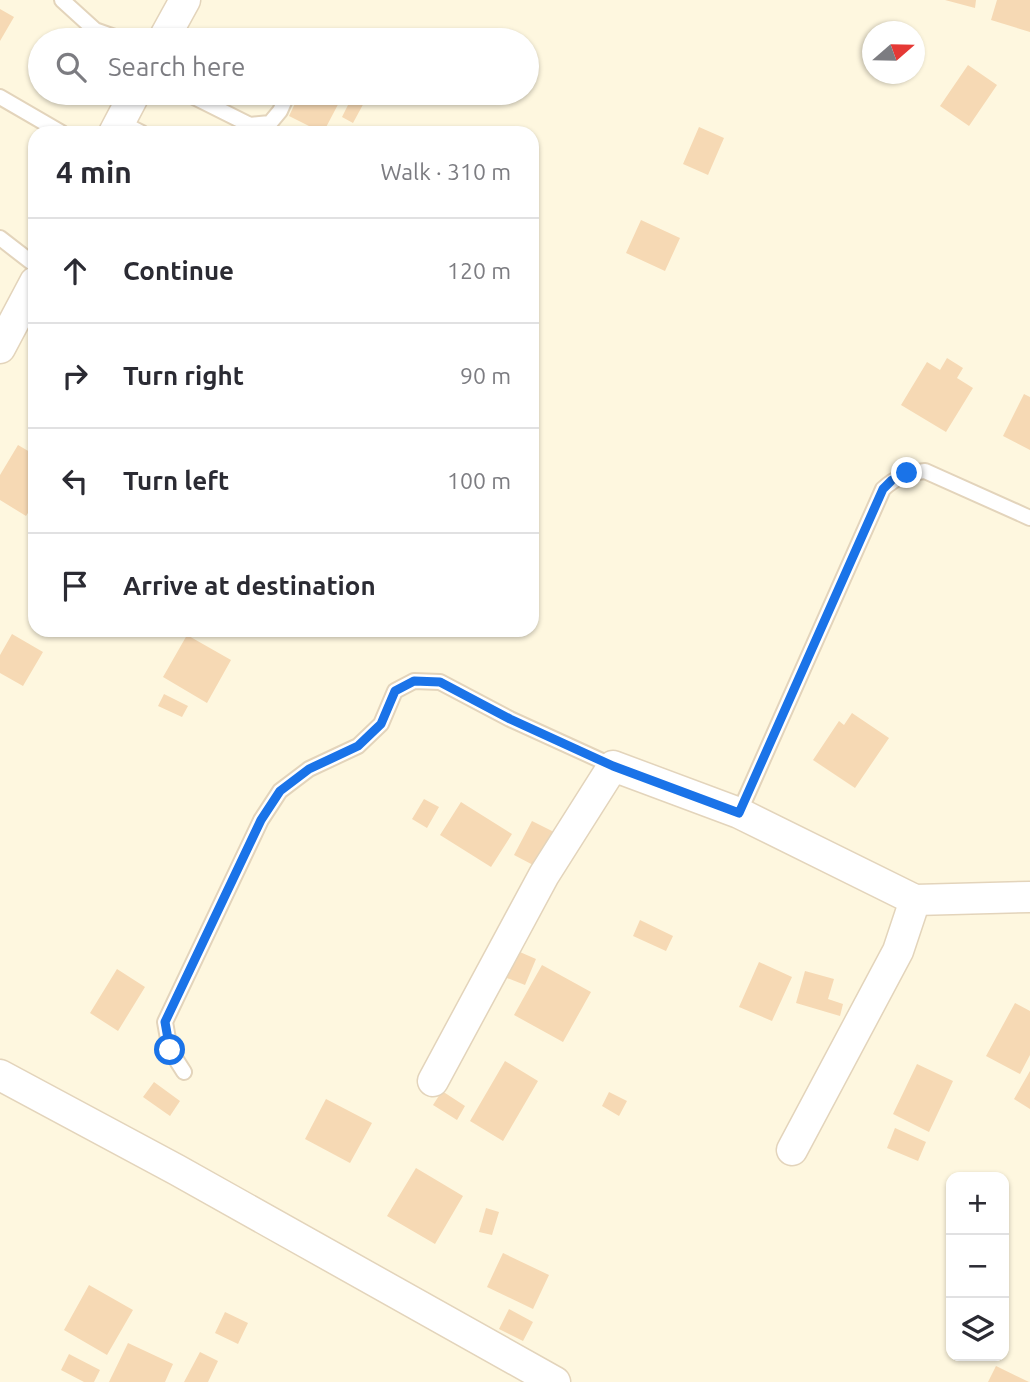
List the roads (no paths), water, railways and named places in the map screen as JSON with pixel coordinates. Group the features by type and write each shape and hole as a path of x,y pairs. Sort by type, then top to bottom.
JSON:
{"street":[{"path":"170,28 185,0"},
{"path":"126,126 132,105"},
{"path":"0,348 28,295"},
{"path":"433,1081 544,875 613,766 739,813 915,900 1030,897"},
{"path":"792,1150 898,951 915,900"},
{"path":"0,1075 177,1170 555,1382"}],"lane":[{"path":"62,0 93,28"},
{"path":"0,97 50,126"},
{"path":"210,105 250,125 270,122 283,105"},
{"path":"0,238 28,260"},
{"path":"739,813 883,489 892,480 907,473 925,471 1030,517"},
{"path":"184,1072 170,1050 165,1022 261,820 280,791 309,769 358,746 381,724 395,691 414,681 440,682 510,719 613,766"}]}
